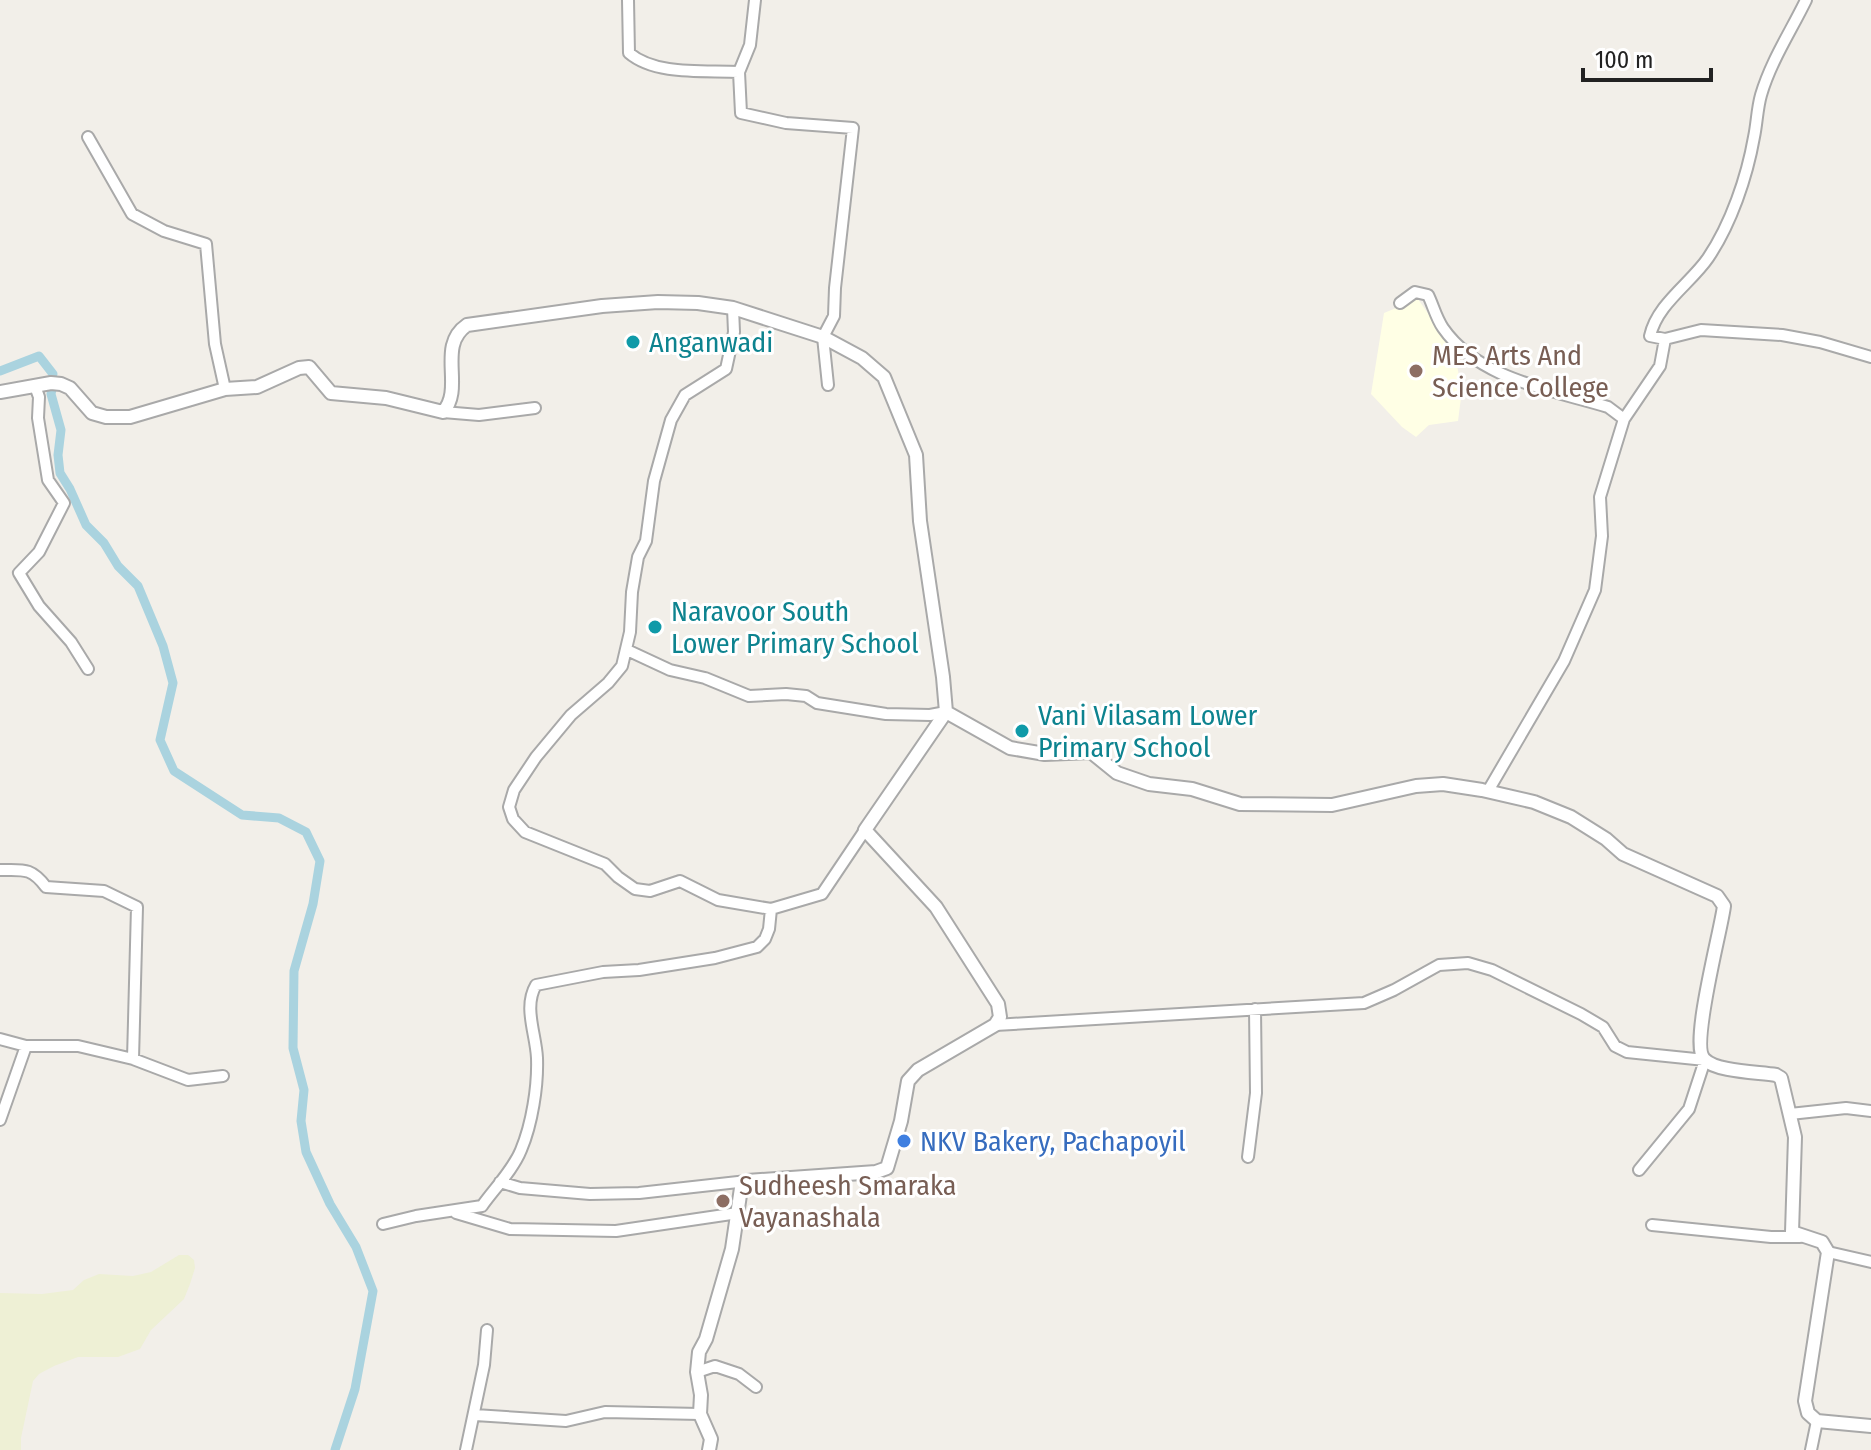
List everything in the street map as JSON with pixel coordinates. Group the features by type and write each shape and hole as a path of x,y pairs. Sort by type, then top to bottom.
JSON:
{"street":[{"path":"628,0 629,53 639,61 667,68 739,72"},
{"path":"755,0 750,45 739,72 741,113 786,123 853,128 834,316 823,337 828,385"},
{"path":"1806,0 1767,76 1745,172 1731,214 1709,256 1675,294 1650,336 1665,339 1701,330 1751,333 1820,342 1871,357"},
{"path":"88,137 132,214 164,231 206,244 215,344 225,389"},
{"path":"1400,303 1415,292 1428,295 1444,330 1470,355 1496,372 1608,407 1624,419"},
{"path":"443,412 448,407 451,392 453,345 457,332 467,325 602,306 658,302 733,308 823,337 862,358 884,377 916,455 920,521 946,712 822,894 771,909 718,900 680,881 650,891 635,889 605,864 525,832 513,819 509,807 522,777 571,715 608,683 622,666 627,650 638,557 648,533 654,481 671,420 685,395 726,369 734,332 733,308"},
{"path":"1488,791 1564,661 1595,590 1602,536 1600,497 1624,419 1660,366 1665,339"},
{"path":"0,392 51,383 70,388 92,413 106,417 130,417 225,389 257,387 299,368 309,367 331,393 386,398 443,412 479,415 535,408"},
{"path":"35,386 39,397 38,418 48,480 64,503 39,552 19,573 39,606 71,642 88,669"},
{"path":"627,650 670,670 705,678 749,696 806,696 817,703 886,714 930,715 946,712 1010,748 1045,754 1091,752 1117,773 1127,777 1149,784 1192,789 1240,804 1332,805 1416,786 1443,784 1534,802 1571,817 1623,854 1717,896 1724,906 1700,1030 1700,1051 1705,1060 1689,1109 1639,1170"},
{"path":"865,830 936,907 998,1004 1000,1017 995,1025"},
{"path":"0,870 26,870 37,875 46,887 104,891 137,907 133,1059"},
{"path":"383,1224 482,1206 521,1152 529,1120 537,1057 529,995 536,985 603,972 639,970 715,958 757,947 769,929 771,909"},
{"path":"500,1182 520,1188 590,1194 639,1193 677,1187 876,1172 887,1168 901,1121 908,1081 918,1070 995,1025 1364,1003 1439,965 1468,963 1492,970 1581,1014 1603,1027 1615,1046 1627,1052 1705,1060 1722,1068 1781,1078 1795,1137 1792,1232 1800,1237"},
{"path":"1248,1157 1256,1093 1255,1009"},
{"path":"0,1039 26,1046 78,1046 133,1059 188,1080 223,1076"},
{"path":"0,1120 26,1046"},
{"path":"1790,1114 1846,1108 1871,1111"},
{"path":"709,1450 711,1439 700,1414 699,1352 706,1339 732,1249 741,1188 747,1181"},
{"path":"453,1212 510,1229 616,1231 738,1213"},
{"path":"1652,1225 1800,1237 1822,1242 1828,1252 1805,1401 1808,1413 1817,1421 1871,1426"},
{"path":"1828,1252 1871,1262"},
{"path":"466,1450 484,1365 487,1330"},
{"path":"697,1372 715,1366 739,1374 756,1387"},
{"path":"475,1415 566,1421 605,1412 700,1414"},
{"path":"1811,1450 1817,1421"}],"shaded area":[{"name":"MES Arts And Science College","path":"1418,299 1454,351 1462,390 1458,421 1429,425 1416,437 1402,427 1371,394 1384,313"},
{"path":"179,1255 188,1255 194,1260 195,1268 184,1299 151,1330 140,1349 118,1357 78,1357 39,1374 33,1381 21,1450 0,1450 0,1293 42,1294 73,1290 84,1280 99,1274 133,1276 151,1272"}],"waterway":[{"path":"0,371 39,356 53,374"},
{"path":"52,389 61,430 58,455 60,473 86,525 138,586 163,646 173,683 160,740 174,771 242,815 279,818 306,832 320,861 313,904 294,971 293,1048 304,1090 301,1121 306,1152 330,1204 356,1247 373,1291 355,1389 335,1450"}],"place":[{"name":"Anganwadi","path":"633,342"},
{"name":"MES Arts And Science College","path":"1416,371"},
{"name":"Naravoor South Lower Primary School","path":"655,627"},
{"name":"Vani Vilasam Lower Primary School","path":"1022,731"},
{"name":"NKV Bakery, Pachapoyil","path":"904,1141"},
{"name":"Sudheesh Smaraka Vayanashala","path":"723,1201"}]}
